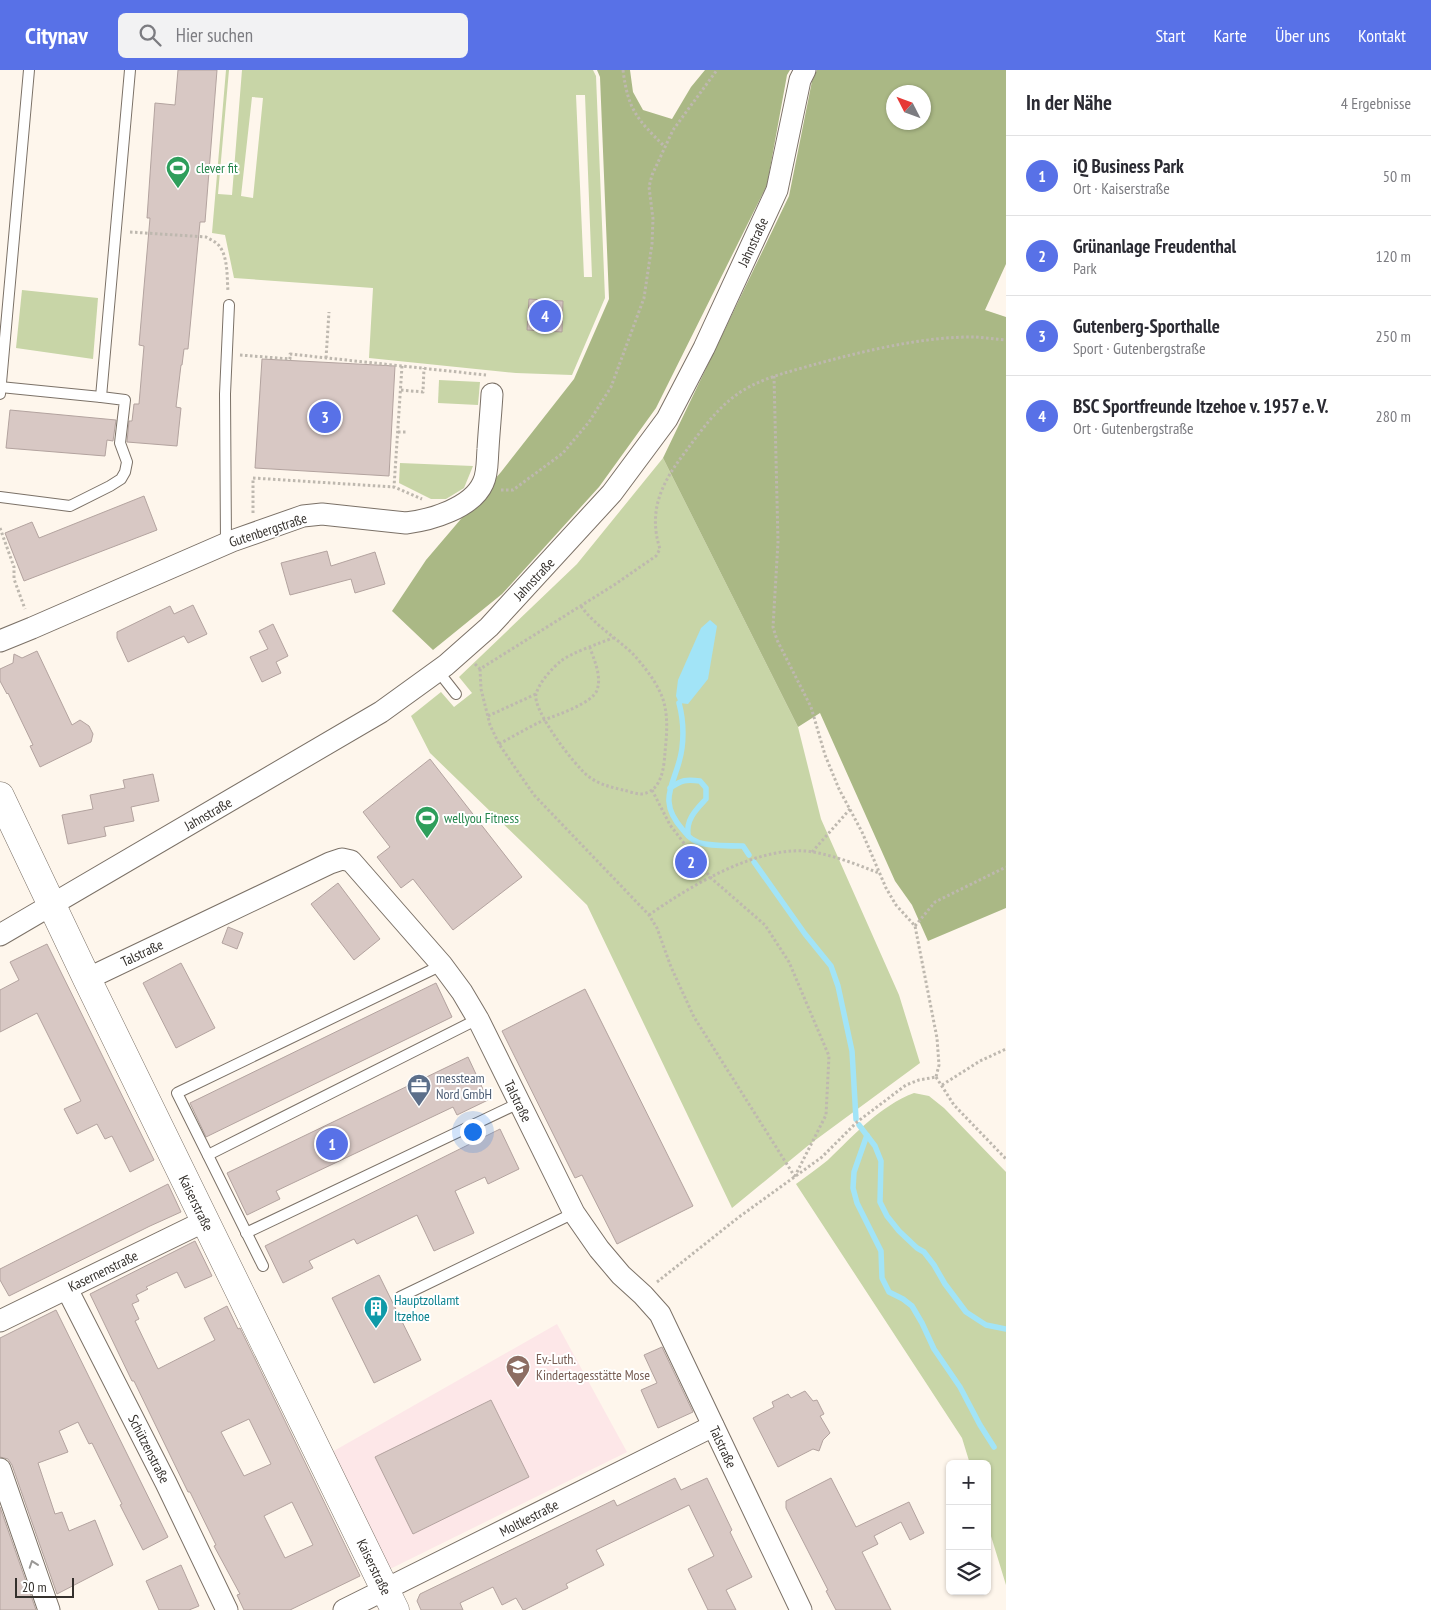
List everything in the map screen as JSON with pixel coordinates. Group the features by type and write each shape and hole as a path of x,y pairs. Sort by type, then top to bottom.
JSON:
{"main road":[{"name":"Kaiserstraße","path":"0,796 87,979 390,1600"}],"street":[{"name":"Jahnstraße","path":"0,935 381,712 438,671 489,627 612,493 668,419 704,348 777,190 800,80 805,70"},
{"path":"480,489 484,481 487,464 492,394"},
{"name":"Gutenbergstraße","path":"0,640 226,544 303,516 322,514 406,523 438,516 471,500 480,489"},
{"name":"Talstraße","path":"87,979 330,863 342,859 351,861 442,965 462,992 478,1019 574,1213 599,1249 621,1275 660,1314 801,1610"},
{"name":"Kasernenstraße","path":"0,1320 205,1221"},
{"name":"Schützenstraße","path":"67,1289 166,1483 228,1610"},
{"name":"Moltkestraße","path":"344,1610 390,1600 714,1426"},
{"path":"0,1469 49,1610"}],"lane":[{"path":"0,497 70,506 110,486 121,478 126,472 128,462 120,443 125,400 0,389 30,70"},
{"path":"101,397 130,70"},
{"path":"226,544 225,394 229,305"},
{"path":"438,671 456,694"},
{"path":"263,1266 176,1093 442,965"},
{"path":"208,1155 478,1019"},
{"path":"246,1234 519,1103"},
{"path":"400,1297 574,1213"}],"path":[{"path":"623,70 627,98 631,108 665,146"},
{"path":"480,489 514,490 563,453 589,422 611,386 644,298 652,244 653,219 649,187 652,175 673,130 717,70"},
{"path":"116,230 206,237 216,243 221,248 225,262 229,305"},
{"path":"326,358 329,312"},
{"path":"480,669 614,585 656,556 660,549 655,523 658,499 668,474 716,412 741,392 763,379 831,360 895,346 934,340 975,337 1006,340"},
{"path":"227,353 290,358 290,354 493,375 492,394"},
{"path":"394,488 402,366"},
{"path":"400,390 423,392 424,368"},
{"path":"774,376 778,542 773,627 777,640 811,707 831,771 862,832 879,873 896,904 914,926 937,1038 939,1065 936,1077"},
{"path":"398,432 408,432"},
{"path":"253,534 253,478 394,488 423,500 428,518"},
{"path":"0,528 14,567 14,578 23,604"},
{"path":"581,606 589,617 633,654 660,692 665,705 667,741 663,774 652,790 641,794 607,786 587,776 563,747 544,720 536,704 536,694 544,680 562,660 613,638"},
{"path":"499,744 544,720 567,711 593,696 597,690 596,664 590,648"},
{"path":"462,651 480,669 481,689 488,716 499,744 534,795 648,915 658,928 671,967 694,1017 795,1176"},
{"path":"488,716 536,694"},
{"path":"652,790 670,825 711,878 765,925 789,962 829,1056 826,1115 795,1176"},
{"path":"812,852 850,809"},
{"path":"648,915 676,896 750,859 764,855 812,852 879,873"},
{"path":"914,926 935,902 1006,867"},
{"path":"942,1085 980,1061 1006,1049"},
{"path":"643,1295 738,1217 822,1157 857,1122 906,1085 936,1077"},
{"path":"936,1077 954,1105 1006,1159"}],"shaded area":[{"name":"Ev.-Luth. Kindertagesstätte Mose","path":"557,1324 627,1452 390,1569 332,1452"}],"green space":[{"path":"226,70 229,70 218,194 232,195 242,70 593,70 596,76 605,298 572,375 516,373 369,358 373,288 234,278 225,235 212,233","holes":["576,95 585,95 592,277 584,277","252,97 263,98 253,198 241,196"]},
{"path":"597,70 630,70 633,92 643,110 672,119 691,87 705,70 790,70 787,75 767,185 656,408 599,487 502,594 433,650 392,611 426,560 501,472 574,379 609,299 600,77"},
{"path":"817,70 1006,70 1006,264 985,310 1006,317 1006,908 928,941 912,905 895,881 820,713 798,727 663,458 789,196 812,81"},
{"path":"22,290 98,298 93,359 16,348"},
{"path":"439,380 480,382 478,405 438,403"},
{"path":"663,458 798,727 821,819 899,995 920,1063 810,1144 732,1208 587,905 430,753 411,716 441,692 454,707 472,693 459,677 577,564"},
{"path":"400,463 473,466 464,488 446,499 431,499 399,483"},
{"path":"914,1093 929,1096 944,1108 1006,1172 1006,1585 991,1536 991,1460 969,1460 962,1438 796,1184 828,1160 879,1113"}],"water":[{"path":"710,620 717,626 708,679 688,704 679,703 676,696 678,680 701,628"}],"building":[{"path":"178,70 217,70 205,222 200,222 188,349 184,349 176,407 181,408 177,446 127,442 129,421 132,421 134,404 139,404 144,346 139,345 150,218 147,218 155,103 175,105"},
{"path":"529,299 563,301 562,332 527,330"},
{"path":"262,359 395,366 389,476 255,468"},
{"path":"10,410 116,420 113,441 107,440 105,456 6,448"},
{"path":"144,496 157,530 24,581 5,533 32,522 39,538"},
{"path":"327,551 331,566 375,552 385,584 355,593 351,579 290,595 281,563"},
{"path":"193,605 207,634 188,643 184,636 128,662 117,638 117,632 170,606 174,614"},
{"path":"273,624 288,656 276,662 281,673 262,682 250,657 268,649 259,631"},
{"path":"37,651 72,725 80,720 89,726 93,734 91,742 40,767 30,746 33,745 8,693 0,681 0,669 13,663 14,654 22,658"},
{"path":"430,759 522,877 453,930 413,879 401,888 377,857 390,847 363,812"},
{"path":"153,774 159,801 131,807 134,821 104,827 106,836 68,844 62,815 93,809 90,795 125,788 123,780"},
{"path":"338,883 380,939 354,960 311,904"},
{"path":"228,927 243,933 237,949 222,943"},
{"path":"47,944 154,1160 130,1172 112,1136 105,1139 97,1124 77,1134 64,1109 81,1101 37,1013 0,1032 0,990 19,980 10,962"},
{"path":"181,963 215,1028 176,1048 143,983"},
{"path":"436,983 452,1017 206,1137 190,1103"},
{"path":"585,989 693,1206 617,1244 582,1175 575,1178 502,1031"},
{"path":"468,1057 488,1100 457,1115 453,1107 276,1191 280,1199 247,1215 227,1173"},
{"path":"500,1129 519,1169 488,1184 485,1177 455,1191 474,1233 434,1251 417,1215 357,1244 354,1239 309,1261 313,1268 283,1283 265,1246"},
{"path":"168,1184 181,1212 9,1296 0,1280 0,1269"},
{"path":"195,1241 212,1276 185,1288 177,1272 146,1287 148,1289 136,1295 139,1301 132,1304 139,1319 135,1321 158,1369 215,1340 204,1318 227,1306 238,1329 240,1328 360,1576 290,1610 244,1610 237,1595 240,1594 214,1546 216,1545 190,1492 188,1492 90,1294","holes":["249,1419 271,1464 244,1476 221,1432","292,1502 313,1545 285,1558 264,1516"]},
{"name":"Hauptzollamt Itzehoe","path":"379,1275 421,1360 374,1383 332,1298"},
{"path":"56,1310 168,1537 143,1550 92,1443 89,1444 78,1422 59,1431 68,1452 38,1463 55,1514 62,1512 69,1531 95,1520 113,1565 57,1594 12,1465 8,1459 0,1457 0,1338"},
{"path":"662,1347 693,1412 658,1428 641,1390 657,1383 644,1355"},
{"path":"805,1391 813,1401 817,1400 824,1414 820,1416 830,1433 823,1440 819,1451 813,1449 778,1467 753,1418 774,1407 772,1402 788,1394 791,1398"},
{"path":"491,1400 529,1477 413,1534 375,1457"},
{"path":"675,1478 681,1490 707,1478 732,1530 730,1532 752,1577 726,1590 736,1610 708,1610 688,1569 714,1556 689,1505 596,1550 604,1565 566,1584 568,1588 524,1610 516,1598 502,1605 493,1587 460,1603 463,1610 421,1610 417,1601 420,1594 614,1500 617,1506"},
{"path":"831,1478 856,1527 909,1502 924,1533 910,1540 901,1522 874,1536 878,1544 862,1552 891,1610 836,1610 826,1591 828,1590 786,1508 786,1501"},
{"path":"0,1507 36,1610 0,1610"},
{"path":"181,1565 199,1606 189,1610 159,1610 146,1581"}],"waterway":[{"path":"679,703 683,725 682,748 669,799 674,819 687,835 695,841 710,845 743,846 749,855"},
{"path":"670,788 681,782 691,780 700,781 706,788 706,799 690,819 688,835"},
{"path":"754,862 805,934 831,966 838,986 852,1051 856,1119"},
{"path":"859,1125 875,1146 881,1161 880,1202 887,1216 899,1231 924,1252 966,1312 986,1325 1006,1329"},
{"path":"867,1135 854,1172 853,1188 857,1203 881,1251 882,1278 889,1292 912,1306 934,1349 960,1387 994,1447"}],"place":[{"name":"clever fit","path":"178,189"},
{"name":"BSC Sportfreunde Itzehoe v. 1957 e. V.","path":"545,316"},
{"name":"Gutenberg-Sporthalle","path":"325,417"},
{"name":"wellyou Fitness","path":"427,839"},
{"name":"Grünanlage Freudenthal","path":"691,862"},
{"name":"messteam Nord GmbH","path":"419,1107"},
{"name":"iQ Business Park","path":"332,1144"},
{"name":"Hauptzollamt Itzehoe","path":"376,1329"},
{"name":"Ev.-Luth. Kindertagesstätte Mose","path":"518,1388"}]}
